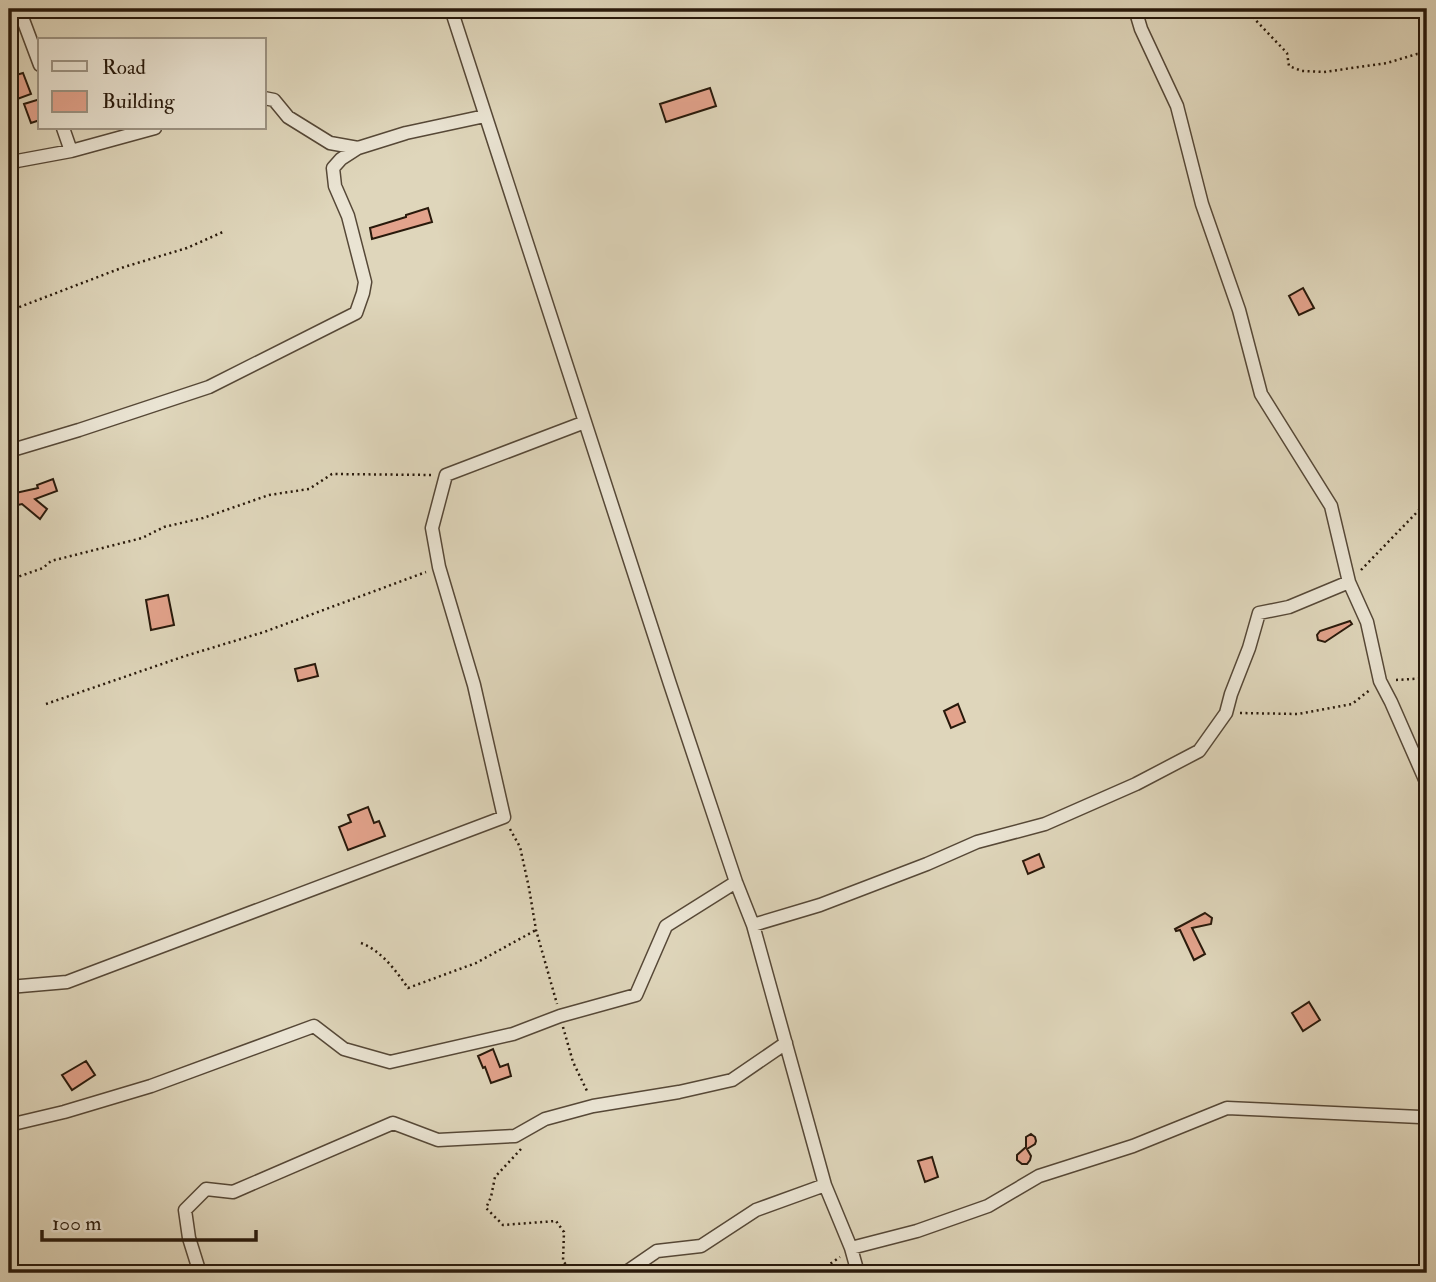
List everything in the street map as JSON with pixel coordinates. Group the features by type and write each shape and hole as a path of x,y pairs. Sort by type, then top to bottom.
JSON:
{"street":[{"path":"19,9 38,60"},
{"path":"451,9 736,883 754,925 825,1185 851,1248 858,1273"},
{"path":"1135,9 1141,29 1177,106 1202,204 1239,310 1261,394 1331,506 1349,582 1367,622 1380,681 1427,783"},
{"path":"266,98 274,100 288,117 330,143 358,148"},
{"path":"9,451 209,387 356,313 365,282 348,216 335,186 333,168 358,148 406,133 485,116"},
{"path":"64,130 71,151"},
{"path":"9,165 148,130"},
{"path":"9,987 67,982 504,817 474,685 439,567 432,528 446,475 585,422"},
{"path":"754,925 820,905 977,842 1045,824 1136,784 1199,751 1226,713 1259,613 1289,607 1349,582"},
{"path":"9,1125 151,1086 314,1026 344,1049 390,1062 513,1034 560,1016 636,995 666,926 736,883"},
{"path":"203,1273 189,1238 185,1210 206,1189 233,1192 393,1123 438,1140 515,1136 545,1119 593,1105 679,1092 732,1080 786,1043"},
{"path":"851,1248 917,1231 988,1206 1039,1176 1133,1146 1227,1108 1420,1117 1427,1120"},
{"path":"625,1273 657,1251 701,1246 756,1210 825,1185"}],"path":[{"path":"1245,9 1287,53 1289,66 1302,71 1324,72 1427,54"},
{"path":"9,311 225,231"},
{"path":"9,580 43,568 51,561 142,538 164,527 203,518 270,495 309,489 332,474 446,475"},
{"path":"1349,582 1427,503"},
{"path":"46,704 264,632 439,567"},
{"path":"1226,713 1298,714 1352,704 1380,681 1427,678"},
{"path":"504,817 520,847 536,930 573,1062 589,1095"},
{"path":"361,943 369,946 394,968 408,988 476,963 536,930"},
{"path":"522,1148 495,1177 486,1208 503,1225 556,1221 564,1232 563,1261 573,1273"},
{"path":"817,1273 851,1248"}],"building":[{"path":"23,73 31,94 9,102 9,77"},
{"path":"710,88 716,106 666,122 660,104"},
{"path":"38,100 38,121 31,123 24,104"},
{"path":"428,208 432,222 372,239 370,228"},
{"path":"1303,288 1314,308 1299,315 1289,296"},
{"path":"53,479 57,491 35,499 47,509 40,519 22,504 13,506 11,494 38,488 37,485"},
{"path":"168,595 174,625 151,630 146,600"},
{"path":"1350,621 1352,624 1325,642 1318,640 1320,631"},
{"path":"315,664 318,676 298,681 295,669"},
{"path":"958,704 965,722 951,728 944,711"},
{"path":"368,807 374,823 379,821 385,836 348,850 339,827 351,822 348,815"},
{"path":"1039,854 1044,867 1028,874 1023,861"},
{"path":"1205,913 1212,918 1211,924 1192,928 1205,954 1194,960 1180,930 1175,929"},
{"path":"1309,1002 1320,1020 1303,1031 1292,1013"},
{"path":"493,1049 500,1067 508,1064 511,1076 491,1083 478,1056"},
{"path":"86,1061 95,1075 72,1090 62,1075"},
{"path":"1031,1134 1036,1141 1027,1149 1030,1160 1027,1164 1022,1164 1017,1160 1017,1155 1026,1147 1026,1137"},
{"path":"932,1157 938,1177 925,1182 918,1161"}]}
